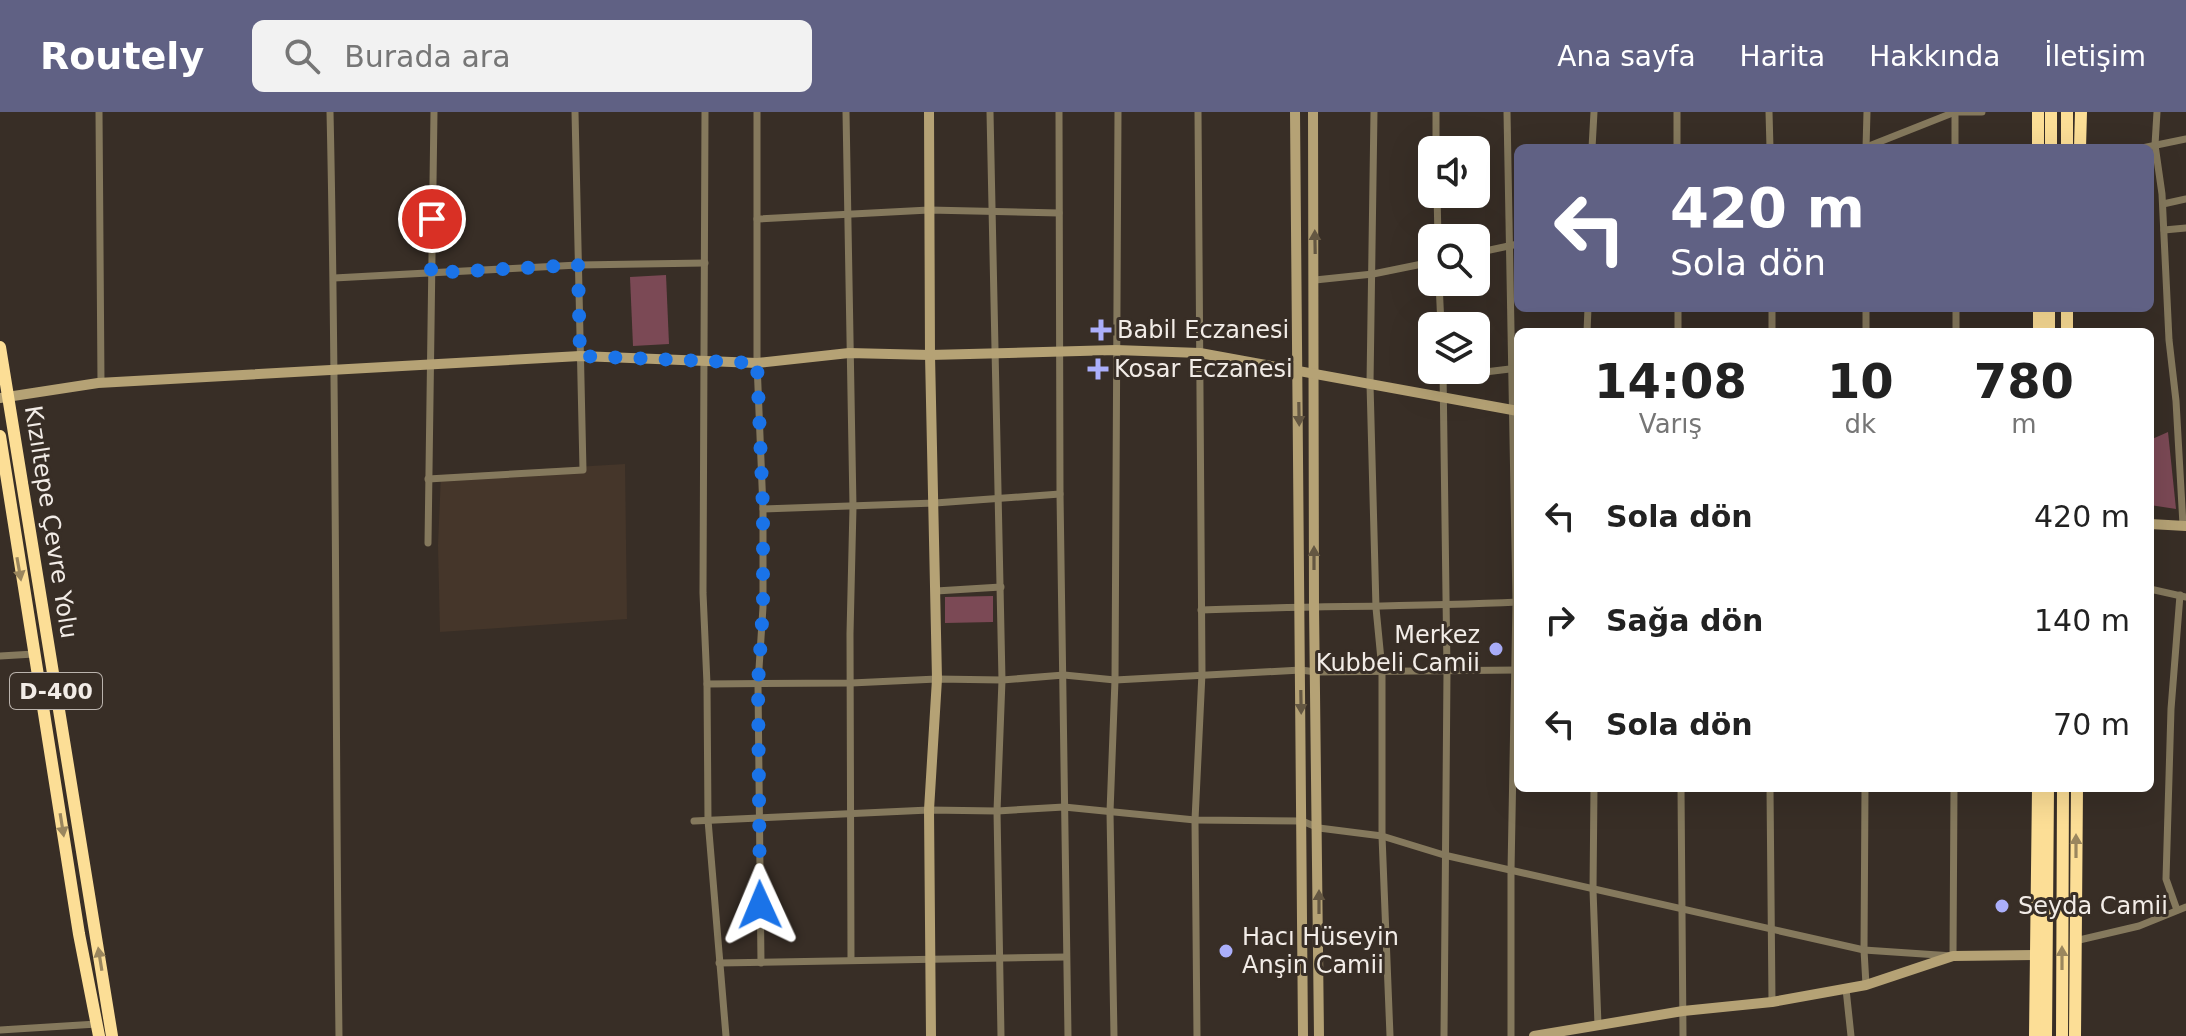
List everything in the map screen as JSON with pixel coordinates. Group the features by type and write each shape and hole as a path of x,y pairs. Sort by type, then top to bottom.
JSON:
{"highway":[{"path":"2038,112 2038,144"},
{"path":"2051,112 2051,144"},
{"path":"2067,112 2067,144"},
{"path":"2080,144 2081,112"},
{"name":"Kızıltepe Çevre Yolu","path":"0,347 4,398 112,1036"},
{"name":"Kızıltepe Çevre Yolu","path":"0,436 79,934 98,1030"},
{"path":"2035,1036 2038,792"},
{"path":"2046,1036 2048,792"},
{"path":"2062,1036 2063,792"},
{"path":"2075,1036 2077,792"}],"street":[{"path":"99,112 101,382"},
{"path":"330,112 336,370 334,672 339,1036"},
{"path":"428,543 434,112"},
{"path":"428,479 583,470 575,112"},
{"path":"705,112 703,593 708,820 726,1036"},
{"path":"757,112 757,363 763,509 763,607 758,684 761,963"},
{"path":"846,112 853,507 851,960"},
{"path":"929,112 930,355 937,679 929,810 931,1036"},
{"path":"990,112 1000,499 1002,680 997,811 1001,1036"},
{"path":"1059,112 1060,494 1068,1036"},
{"path":"1114,1036 1110,812 1115,680 1118,112"},
{"path":"1197,1036 1195,820 1202,673 1198,112"},
{"path":"1295,112 1303,1036"},
{"path":"1313,112 1319,1036"},
{"path":"1374,112 1370,384 1376,608 1382,670 1382,836 1390,1036"},
{"path":"1436,112 1436,136"},
{"path":"1490,250 1514,245 1507,112"},
{"path":"1592,144 1594,112"},
{"path":"1677,112 1677,144"},
{"path":"1769,112 1770,144"},
{"path":"1865,144 1867,112"},
{"path":"1875,144 1955,112 1982,112"},
{"path":"1955,112 1955,144"},
{"path":"2154,524 2184,526 2182,442 2169,340 2163,204 2155,145 2157,112"},
{"path":"2155,145 2186,139"},
{"path":"2163,204 2186,199"},
{"path":"757,219 929,210 1059,213"},
{"path":"2164,230 2186,228"},
{"path":"334,278 578,265 705,263"},
{"path":"1315,280 1373,274 1418,265"},
{"path":"4,398 101,382 580,356 757,363 849,353 930,355 1116,350 1200,353 1514,410"},
{"path":"1490,370 1514,368"},
{"path":"1443,384 1447,671 1444,1036"},
{"path":"2177,414 2186,413"},
{"path":"763,509 935,503 1060,494"},
{"path":"936,591 1001,587"},
{"path":"2154,590 2183,596 2171,709 2166,879 2177,910"},
{"path":"1201,610 1301,606 1376,608 1514,602"},
{"path":"0,656 34,654"},
{"path":"707,684 1002,680 1064,675 1115,680 1301,670 1514,670"},
{"path":"1511,1036 1514,770"},
{"path":"1594,792 1593,890 1598,1025"},
{"path":"1681,792 1683,1036"},
{"path":"1770,792 1772,1002"},
{"path":"1865,792 1866,985"},
{"path":"1953,956 1954,792"},
{"path":"694,821 1064,807 1195,820 1302,821 1319,828 1382,836 1511,871 1864,950 1953,956 2036,955"},
{"path":"2075,941 2139,926 2186,904"},
{"path":"1534,1036 1683,1011 1772,1002 1846,989 1953,956"},
{"path":"719,963 1066,957"},
{"path":"1846,989 1851,1036"},
{"path":"0,1030 98,1030"}],"shaded area":[{"path":"666,275 669,344 633,346 630,277"},
{"path":"2168,432 2176,509 2154,506 2154,438"},
{"path":"625,464 627,619 440,632 438,545 441,475"},
{"path":"993,596 993,622 945,623 945,597"}],"place":[{"name":"Babil Eczanesi","path":"1101,330"},
{"name":"Kosar Eczanesi","path":"1098,369"},
{"name":"Merkez Kubbeli Camii","path":"1496,649"},
{"name":"Seyda Camii","path":"2002,906"},
{"name":"Hacı Hüseyin Anşin Camii","path":"1226,951"}],"route":[{"path":"432,219 431,273 578,265 580,356 757,363 763,509 763,607 758,684 760,905"}]}
